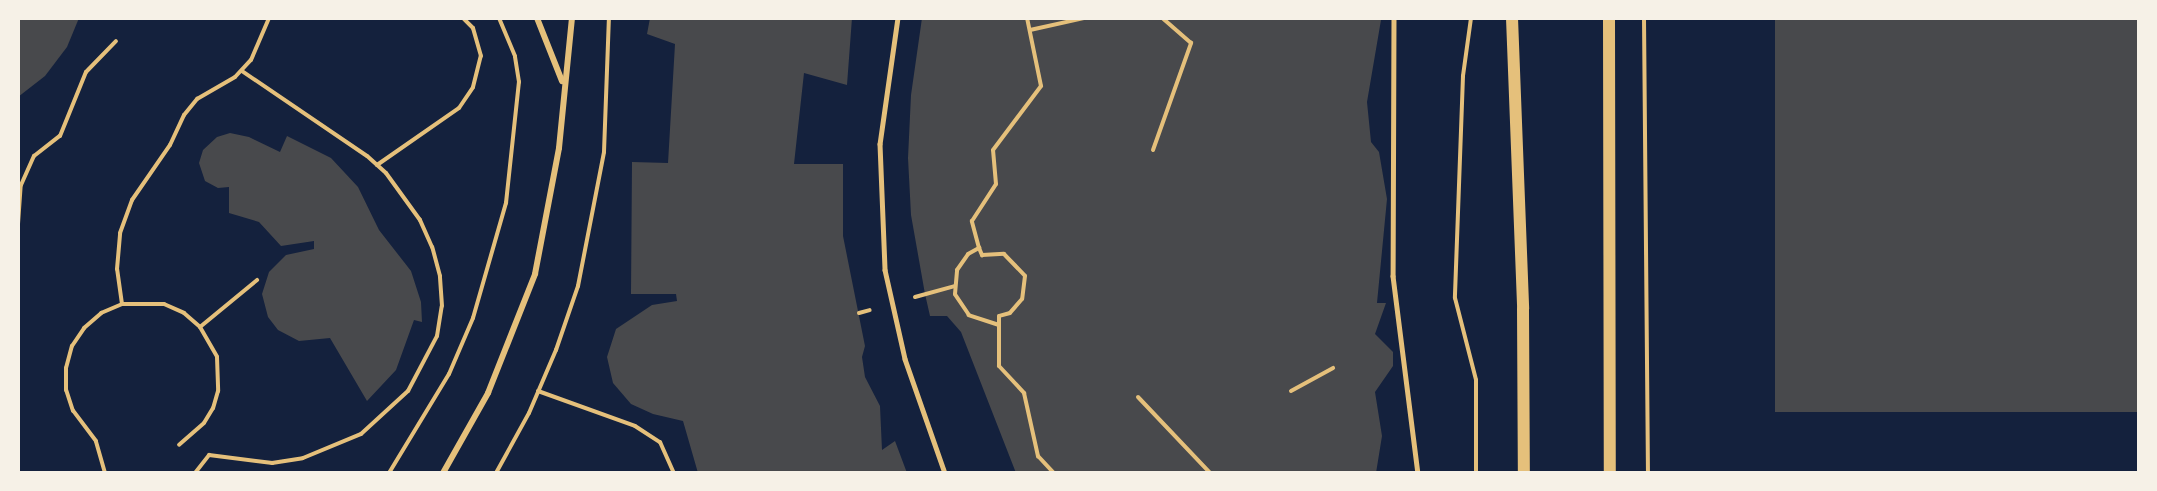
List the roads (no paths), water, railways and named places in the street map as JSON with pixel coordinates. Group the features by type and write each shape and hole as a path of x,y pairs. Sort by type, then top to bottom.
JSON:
{"main road":[{"path":"1512,18 1522,285 1524,473"},
{"path":"1609,18 1611,473"}],"street":[{"path":"537,18 564,85"},
{"path":"443,473 488,393 535,274 559,148 572,18"}],"lane":[{"path":"898,18 880,144 885,270 905,359 945,473"},
{"path":"1394,18 1393,276 1418,473"}]}
